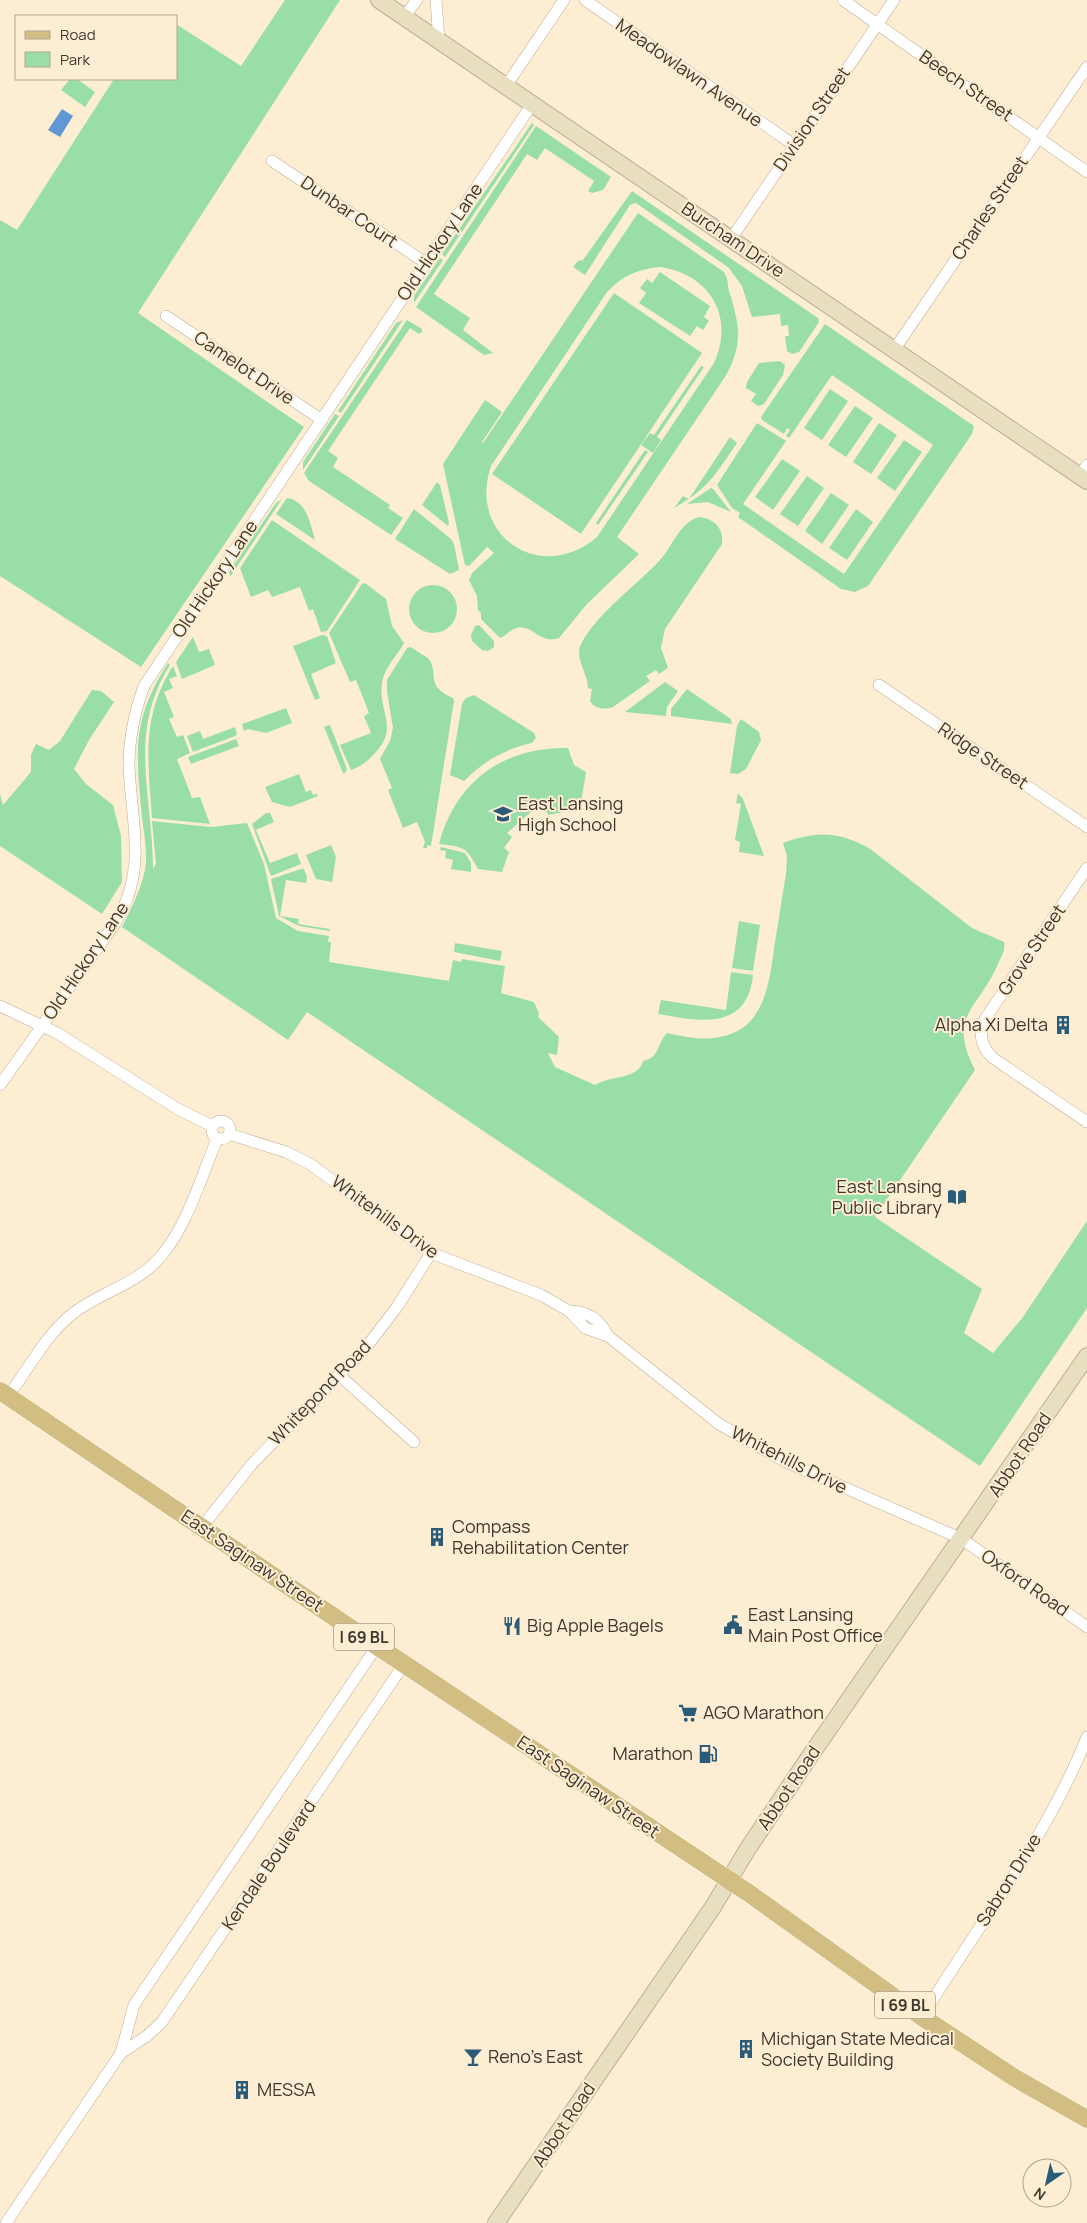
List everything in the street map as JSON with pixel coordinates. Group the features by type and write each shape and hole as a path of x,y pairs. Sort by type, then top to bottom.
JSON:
{"main road":[{"name":"Burcham Drive","path":"379,0 894,350 1085,474"},
{"name":"Abbot Road","path":"496,2223 729,1881 816,1748 1087,1356"},
{"name":"East Saginaw Street","path":"4,1393 377,1646 729,1881"},
{"name":"I 69 BL","path":"729,1881 922,2017 1015,2078 1087,2119"}],"street":[{"path":"404,17 417,0"},
{"path":"436,0 439,40"},
{"path":"506,86 564,0"},
{"name":"Meadowlawn Avenue","path":"585,0 794,145"},
{"name":"Beech Street","path":"843,0 1087,172"},
{"name":"Division Street","path":"731,239 894,0"},
{"name":"Charles Street","path":"894,350 1087,66"},
{"name":"Old Hickory Lane","path":"0,1085 116,922 131,891 136,858 130,748 135,715 144,686 532,104"},
{"name":"Dunbar Court","path":"272,161 426,263"},
{"name":"Camelot Drive","path":"166,316 322,420"},
{"name":"Ridge Street","path":"879,685 1087,827"},
{"name":"Grove Street","path":"1087,868 985,1019 980,1034 984,1048 993,1058 1087,1122"},
{"name":"Whitehills Drive","path":"0,1006 42,1026 178,1109 212,1126 217,1121 223,1121 230,1128 229,1134 286,1152 310,1164 431,1253 541,1295 569,1311 591,1316 601,1324 608,1336 719,1424 764,1452 897,1513 962,1539"},
{"path":"212,1126 212,1135 217,1139 223,1139 229,1134"},
{"path":"4,1393 57,1328 71,1315 88,1303 133,1280 162,1255 190,1205 217,1139"},
{"name":"Whitepond Road","path":"202,1526 252,1464 364,1350 397,1307 431,1253"},
{"path":"340,1376 414,1442"},
{"name":"Oxford Road","path":"962,1539 1087,1627"},
{"name":"Kendale Boulevard","path":"6,2223 121,2053 134,2004 377,1646"},
{"name":"Kendale Boulevard","path":"121,2053 147,2036 162,2022 404,1664"},
{"name":"Sabron Drive","path":"922,2017 1049,1816 1077,1762 1087,1737"},
{"path":"1077,1762 1087,1756"}],"green space":[{"path":"285,0 340,0 138,313 304,427 141,667 0,576 0,220 17,230 113,80 178,80 178,25 241,66"},
{"path":"69,80 78,80 95,92 85,107 61,90"},
{"path":"532,123 534,125 445,257 442,254"},
{"path":"536,126 611,177 603,190 592,193 588,191 594,181 545,148 537,160 527,154 434,294 470,318 463,330 493,353 484,355 416,307"},
{"path":"632,191 818,318 819,322 799,352 792,354 787,351 785,336 789,336 788,325 781,326 780,314 752,317 742,286 729,268 636,203 630,205 585,275 573,267 578,261 583,260"},
{"path":"638,213 724,272 738,326 737,345 731,366 617,537 639,554 587,604 559,638 547,639 523,628 515,629 500,638 481,619 477,596 469,580 472,573 494,553 487,547 469,566 465,565 443,464 485,400 502,412 483,443","holes":["660,267 678,271 692,278 705,288 714,300 719,314 721,330 720,346 714,363 597,537 575,551 553,556 533,554 514,546 499,532 490,513 486,491 491,466 607,292 631,274"]},
{"path":"440,258 443,260 414,303 414,296"},
{"path":"660,272 710,306 704,317 709,321 703,330 697,326 690,336 639,303 646,293 640,288 647,279 652,283"},
{"path":"614,293 702,353 581,534 492,474"},
{"path":"403,320 341,413 338,411 396,323"},
{"path":"407,320 422,329 422,332 419,334 410,328 328,451 338,458 333,467 390,505 388,508 403,518 391,535 309,481 304,473"},
{"path":"825,324 974,426 972,434 868,586 855,592 841,589 738,517 740,513 732,508 717,485 757,423 786,441 743,504 844,574 933,445 832,375 789,438 786,436 790,430 787,428 784,434 762,420 761,417"},
{"path":"780,361 785,365 783,375 764,404 758,406 751,401 756,394 746,388 747,382 759,363"},
{"path":"701,366 704,367 657,437 661,440 653,453 641,445 650,433 654,435"},
{"path":"830,389 848,401 822,440 804,428"},
{"path":"855,406 873,418 846,457 828,445"},
{"path":"335,414 339,416 303,470 303,462"},
{"path":"879,423 897,435 871,474 853,462"},
{"path":"730,437 737,443 710,480 690,498"},
{"path":"904,440 922,452 895,491 877,478"},
{"path":"645,450 648,452 598,525 596,523"},
{"path":"782,459 800,471 773,510 755,497"},
{"path":"807,476 824,488 798,526 780,514"},
{"path":"437,482 440,485 449,523 448,526 422,505"},
{"path":"711,488 731,512 708,502 687,504"},
{"path":"831,493 849,505 822,544 805,531"},
{"path":"683,496 689,499 686,501 674,508"},
{"path":"287,498 299,503 307,514 315,540 276,514"},
{"path":"282,499 230,577 229,572 276,503"},
{"path":"414,509 451,539 454,544 459,570 450,574 395,539"},
{"path":"856,509 873,522 847,560 829,548"},
{"path":"700,517 714,522 720,529 722,544 665,629 661,648 668,668 659,674 656,670 646,676 650,681 613,707 603,709 597,707 590,701 592,689 588,688 580,660 579,649 581,644 597,621 660,560 682,528 693,519"},
{"path":"272,520 360,580 327,631 321,632 313,609 309,611 300,587 272,597 268,590 251,597 240,568"},
{"path":"365,583 386,599 392,626 404,643 383,678 382,693 387,726 383,743 367,761 351,770 340,745 371,733 364,716 369,713 356,680 350,682 329,633 362,584"},
{"path":"428,585 438,585 450,592 457,604 457,614 450,626 438,633 428,633 420,629 413,622 409,614 409,604 413,596 420,589"},
{"path":"479,625 494,641 494,647 488,651 482,650 472,641 471,635 475,626"},
{"path":"322,635 327,636 336,663 311,674 320,698 315,700 293,646"},
{"path":"193,637 199,652 209,649 215,665 182,679 176,662"},
{"path":"411,647 429,659 436,685 444,694 453,698 454,701 431,846 427,845 427,848 423,848 425,842 417,822 403,828 388,790 392,788 380,759 390,741 393,728 387,680 407,648"},
{"path":"168,663 170,665 157,690 149,715 146,740 145,765 153,869 156,864 152,821 211,827 247,823 264,864 276,918 298,931 329,936 328,942 331,942 329,962 449,981 453,960 461,962 462,959 505,966 501,993 534,1002 539,1013 538,1017 559,1037 557,1055 548,1053 555,1067 595,1085 636,1071 643,1061 653,1057 667,1033 696,1038 713,1038 731,1034 744,1027 754,1016 762,1004 770,974 786,874 787,856 783,843 806,836 817,835 837,836 858,842 869,848 972,928 1004,942 1004,951 998,964 968,1014 965,1024 964,1037 967,1052 975,1070 875,1217 982,1289 964,1333 993,1353 1023,1317 1087,1221 1087,1308 980,1466 307,1012 288,1040 122,927 138,892 146,864 138,774 139,737 147,702"},
{"path":"173,666 177,676 169,679 173,688 164,692 174,717 169,719 177,737 183,735 190,753 177,759 192,798 200,797 210,824 152,818 148,758 151,721 163,685"},
{"path":"665,682 678,691 667,707 666,716 625,712"},
{"path":"687,689 731,719 732,724 671,716 671,709"},
{"path":"92,690 101,691 114,702 89,740 74,769 86,784 113,805 121,836 122,882 102,914 0,846 0,794 3,805 31,772 31,755 36,744 49,750 60,741"},
{"path":"474,695 534,733 536,738 532,743 495,757 479,767 464,781 450,775 462,704 466,698"},
{"path":"286,708 292,723 266,733 248,729 244,731 242,724"},
{"path":"741,719 759,732 761,740 746,769 738,774 730,773 737,726"},
{"path":"330,725 347,769 345,773 343,773 324,727"},
{"path":"235,727 237,734 235,736 193,752 187,736 200,731 203,739"},
{"path":"236,739 239,746 191,764 188,757"},
{"path":"568,748 574,765 586,772 580,809 548,815 544,806 531,812 507,833 512,837 504,848 509,852 502,872 478,869 463,849 439,844 457,802 470,786 486,772 503,761 523,754 544,749"},
{"path":"299,774 306,792 311,790 313,795 317,794 318,796 290,807 272,802 265,787"},
{"path":"738,793 743,799 764,856 739,852 740,842 735,840 741,804 736,803"},
{"path":"266,813 270,813 274,822 256,830 270,863 297,853 301,864 271,876 252,824"},
{"path":"331,845 336,857 332,882 316,879 306,855"},
{"path":"441,847 465,853 471,863 471,872 451,869 453,860 445,858 446,851 440,850"},
{"path":"304,869 307,877 306,883 286,880 280,916 299,919 298,924 330,929 330,931 299,926 279,916 271,879"},
{"path":"739,921 760,925 753,971 732,968"},
{"path":"455,943 502,951 500,961 454,952"},
{"path":"731,972 753,975 749,993 741,1006 731,1014 704,1020 658,1014 661,1000 726,1010"}],"water":[{"path":"62,109 73,116 60,137 48,130"}],"place":[{"name":"East Lansing High School","path":"503,814"},
{"name":"Alpha Xi Delta","path":"1063,1025"},
{"name":"East Lansing Public Library","path":"957,1197"},
{"name":"Compass Rehabilitation Center","path":"437,1537"},
{"name":"East Lansing Main Post Office","path":"733,1625"},
{"name":"Big Apple Bagels","path":"512,1626"},
{"name":"AGO Marathon","path":"688,1713"},
{"name":"Marathon","path":"708,1754"},
{"name":"Michigan State Medical Society Building","path":"746,2049"},
{"name":"Reno's East","path":"473,2057"},
{"name":"MESSA","path":"242,2090"}]}
